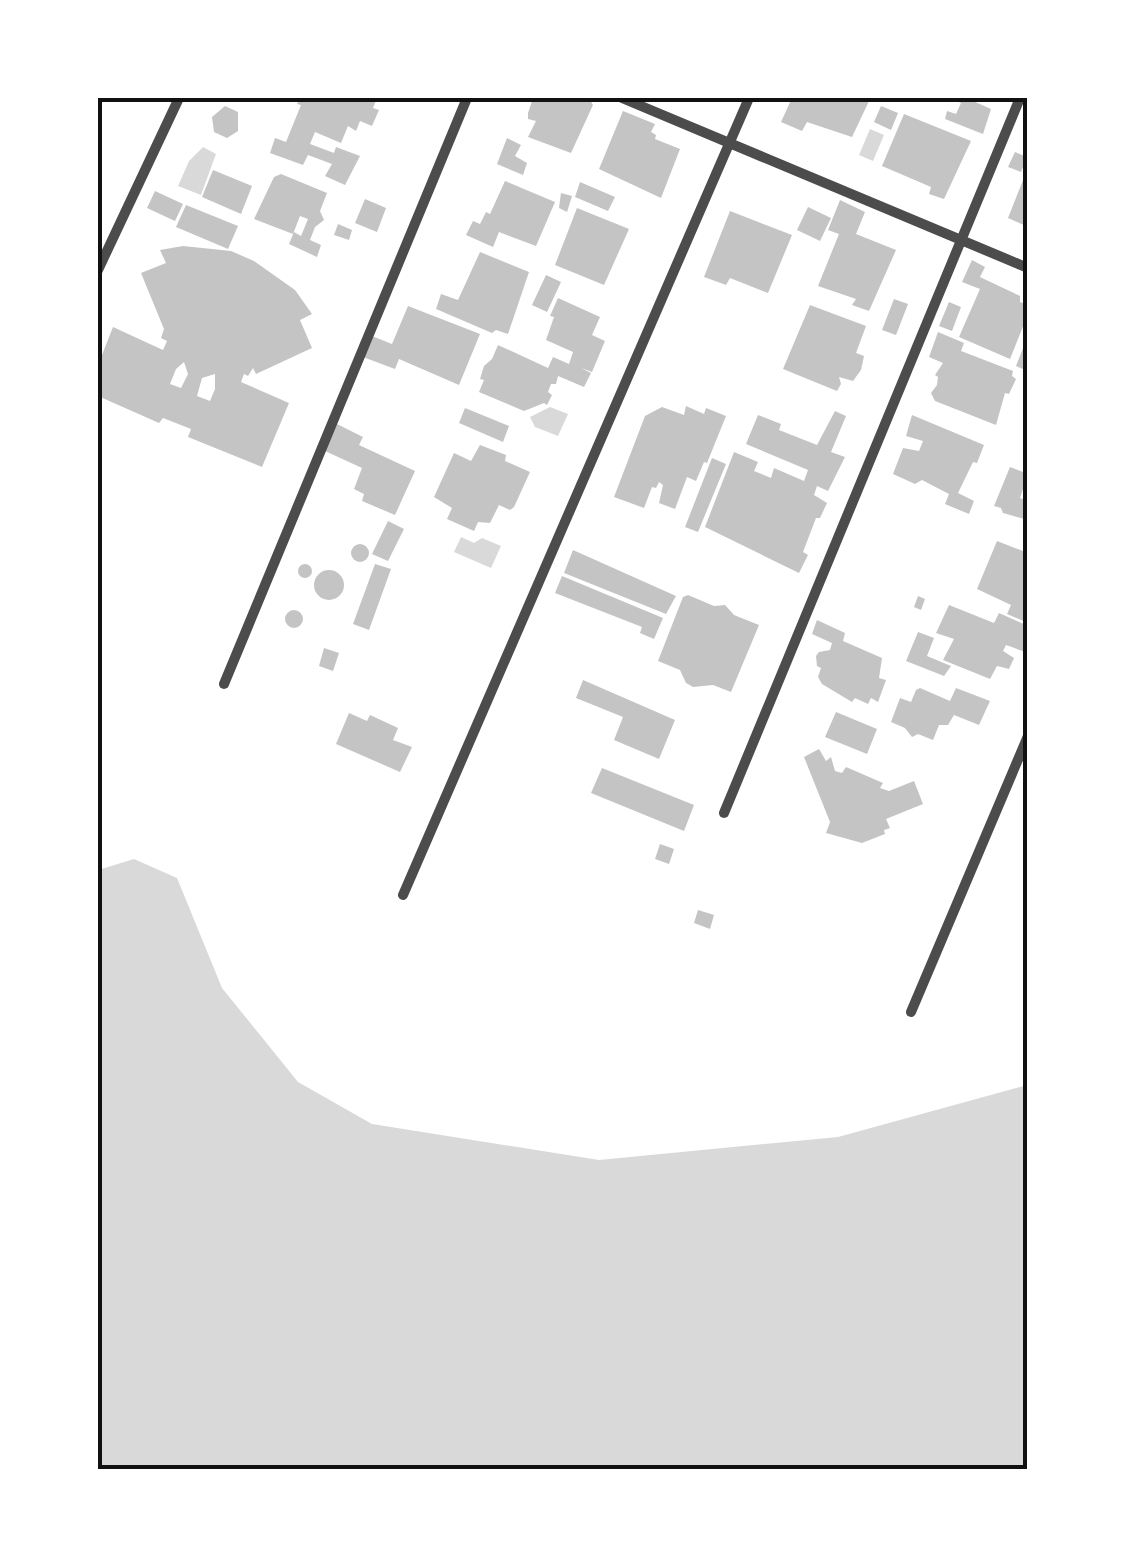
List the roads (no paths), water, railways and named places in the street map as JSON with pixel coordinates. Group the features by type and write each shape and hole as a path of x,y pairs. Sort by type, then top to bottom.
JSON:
{"street":[{"path":"98,270 179,98"},
{"path":"224,684 467,98"},
{"path":"622,98 1028,268"},
{"path":"403,895 749,98"},
{"path":"724,812 1020,98"},
{"path":"911,1012 1028,736"}]}
